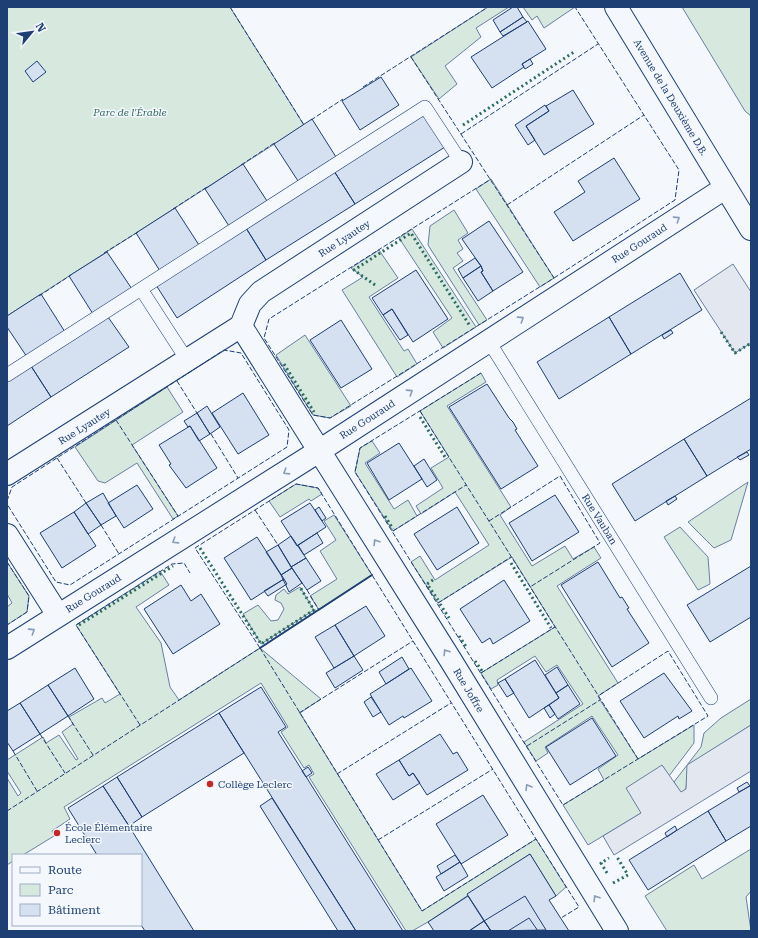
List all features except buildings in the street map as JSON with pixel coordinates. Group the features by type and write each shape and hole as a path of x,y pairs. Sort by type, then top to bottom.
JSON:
{"street":[{"name":"Avenue de la Deuxième D.B.","path":"616,7 751,229"},
{"name":"Rue Lyautey","path":"7,474 241,326 250,304 261,292 461,162"},
{"name":"Rue Gouraud","path":"7,648 319,451 488,340 725,188"},
{"path":"241,326 319,451"},
{"name":"Rue Joffre","path":"319,451 450,659 617,931"},
{"path":"7,535 58,615"}],"lane":[{"path":"7,375 425,107 461,162"},
{"path":"141,289 187,360"},
{"name":"Rue Vauban","path":"488,340 712,698"}],"green space":[{"name":"Parc de l'Érable","path":"7,7 230,7 304,125 7,316"},
{"path":"488,7 509,7 476,28 481,37 445,66 457,84 439,99 411,57"},
{"path":"523,7 575,7 544,28 537,16 532,20"},
{"path":"682,7 751,7 751,116 745,111"},
{"path":"491,179 554,278 540,287 476,189"},
{"path":"454,210 468,233 458,240 463,249 457,253 463,261 453,268 487,320 479,325 428,245 430,226"},
{"path":"412,229 476,327 443,348 433,332 452,318 399,238"},
{"path":"379,250 398,278 369,297 404,351 408,349 417,364 397,377 342,290 363,277 351,268"},
{"path":"305,335 351,406 330,418 313,415 276,355"},
{"path":"481,373 486,382 447,406 511,507 500,515 532,566 565,546 573,559 594,547 601,558 557,586 618,683 598,696 600,700 638,759 694,725 694,743 669,776 662,765 641,813 588,845 563,805 604,780 598,769 618,755 592,716 545,747 548,753 536,761 524,742 583,704 557,665 546,672 535,656 497,680 498,685 491,689 481,673 555,627 512,557 438,603 411,562 420,556 435,580 489,545 455,492 421,514 416,506 443,488 431,468 449,457 420,411"},
{"path":"167,387 183,412 132,445 178,516 173,519 137,463 105,483 98,481 75,447"},
{"path":"372,441 380,453 365,463 394,509 408,500 417,516 393,531 355,472 360,448"},
{"path":"748,482 731,540 714,548 688,522"},
{"path":"296,484 318,488 322,494 311,501 309,499 280,517 269,501"},
{"path":"334,515 372,575 319,610 310,596 337,579 320,551 336,540 324,521"},
{"path":"680,527 708,557 710,584 698,590 664,537"},
{"path":"7,562 29,596 27,612 7,625 7,607 12,603 7,594"},
{"path":"160,571 169,585 136,607 161,643 170,687 179,700 260,648 321,699 300,713 422,911 536,839 566,887 556,896 530,854 428,922 412,931 406,931 309,777 314,774 309,765 304,768 281,732 288,727 261,683 64,807 70,819 52,831 54,836 25,854 12,854 12,862 7,865 7,778 18,796 21,793 7,771 7,760 43,737 46,743 59,735 76,760 78,759 62,732 73,724 69,717 102,698 105,703 120,694 76,625"},
{"path":"300,587 314,610 261,644 243,614 258,605 271,621 278,620 284,609 281,603 275,600 276,595 284,589 288,594"},
{"path":"751,699 751,725 688,765 686,789 681,793 674,782 701,747 704,733 721,718"},
{"path":"751,849 751,891 746,897 751,931 667,931 645,896 694,865 702,879"}],"shaded area":[{"path":"733,264 751,292 751,343 735,353 694,290"},
{"path":"751,725 751,771 614,855 603,836 641,813 626,788 662,765 681,792 686,789 687,765"}],"hedge":[{"path":"463,125 574,52"},
{"path":"375,285 354,270 411,233 470,326"},
{"path":"721,332 735,353 751,343"},
{"path":"284,364 314,412"},
{"path":"420,417 445,457"},
{"path":"385,516 393,529"},
{"path":"200,548 261,644 314,610 300,587"},
{"path":"511,563 551,628"},
{"path":"79,625 173,566"},
{"path":"433,580 427,584 438,600"},
{"path":"440,604 449,618"},
{"path":"459,636 467,648"},
{"path":"475,661 482,671"},
{"path":"613,883 628,875 617,857"},
{"path":"607,873 601,863 609,858"}],"fence":[{"path":"230,7 304,125"},
{"path":"363,87 488,7"},
{"path":"554,278 675,200 679,170 575,7"},
{"path":"461,134 598,44"},
{"path":"411,57 554,278 330,418 313,415 264,338 269,319 491,179"},
{"path":"311,120 343,99"},
{"path":"507,205 644,115"},
{"path":"241,165 276,142"},
{"path":"173,209 207,187"},
{"path":"104,253 138,232"},
{"path":"39,296 71,275"},
{"path":"7,501 12,487 224,350 241,353 289,430 287,447 70,585 56,582 7,504"},
{"path":"481,373 360,448 355,472 563,805 708,716 668,651 598,696"},
{"path":"177,381 197,413"},
{"path":"420,411 638,759"},
{"path":"116,420 178,516"},
{"path":"211,434 238,478"},
{"path":"57,458 86,503"},
{"path":"489,521 560,476 600,543 530,587"},
{"path":"260,648 195,548 296,484 318,488 536,839"},
{"path":"393,531 466,485"},
{"path":"255,510 278,545"},
{"path":"101,525 119,554"},
{"path":"438,603 511,557"},
{"path":"7,562 29,596 27,612 7,625"},
{"path":"140,725 76,625 172,564 184,563 190,573"},
{"path":"307,590 319,610"},
{"path":"481,673 555,627"},
{"path":"299,713 413,641"},
{"path":"7,811 260,648 422,911 536,839 579,907 561,918"},
{"path":"527,746 600,700"},
{"path":"337,774 451,703"},
{"path":"68,716 93,755"},
{"path":"40,734 65,773"},
{"path":"13,751 37,791"},
{"path":"378,840 493,769"}],"wall":[{"path":"260,648 372,575"}],"place":[{"name":"Collège Leclerc","path":"210,784"},
{"name":"École Élémentaire Leclerc","path":"57,833"}]}
